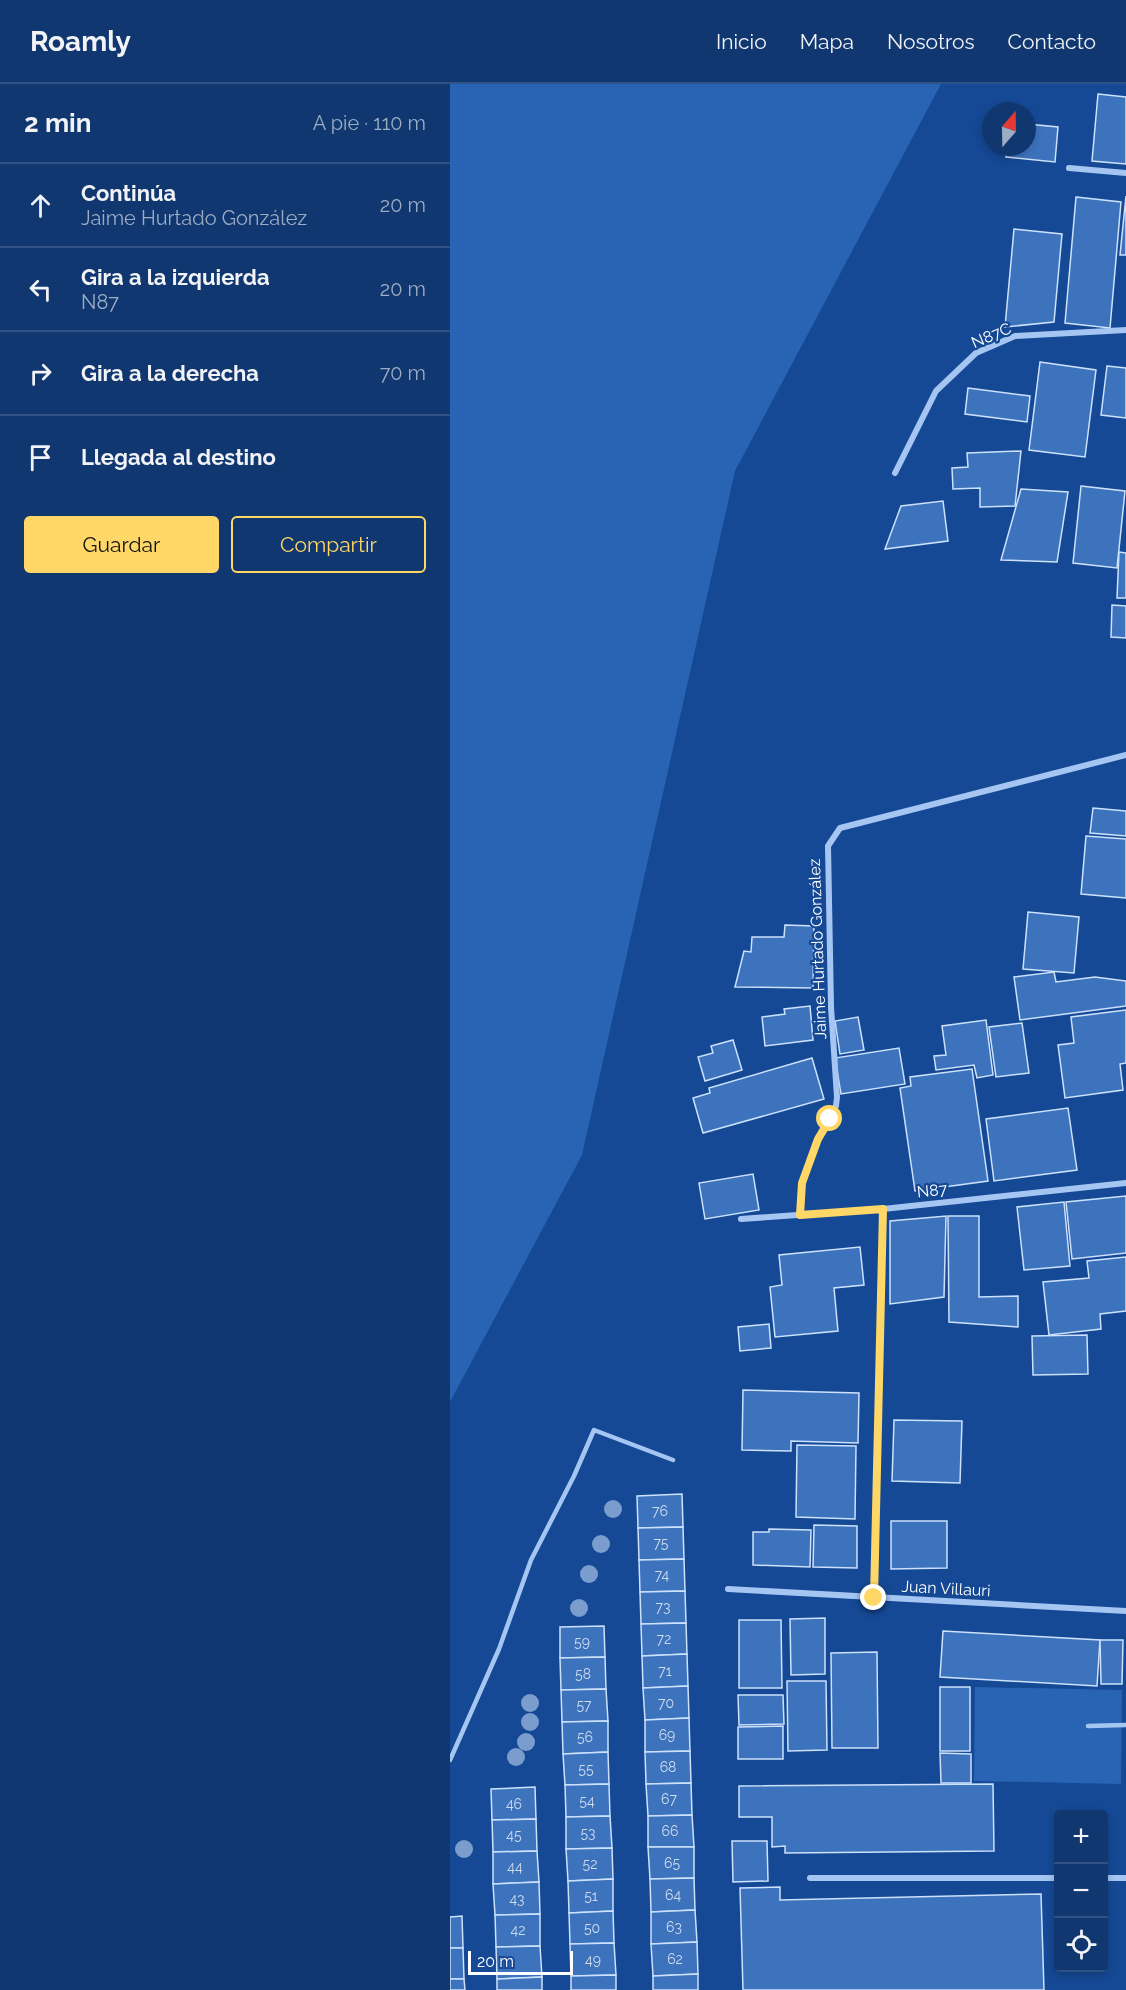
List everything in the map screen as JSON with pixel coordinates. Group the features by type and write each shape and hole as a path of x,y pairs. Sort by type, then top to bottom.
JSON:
{"street":[{"path":"1069,168 1126,173"},
{"name":"N87C","path":"895,473 936,391 976,353 1015,336 1126,330"},
{"name":"Jaime Hurtado González","path":"800,1215 802,1183 818,1139 836,1106 837,1097 831,1007 828,846 840,828 1126,755"},
{"name":"N87","path":"741,1220 883,1209 1126,1183"},
{"path":"874,1598 883,1209"},
{"name":"Juan Villauri","path":"728,1589 1126,1611"},
{"path":"810,1878 1054,1878"},
{"path":"1108,1878 1126,1878"}],"lane":[{"path":"450,1760 499,1649 531,1560 574,1476 594,1430 673,1460"},
{"path":"1088,1726 1126,1725"}],"shaded area":[{"path":"450,84 941,84 735,471 582,1155 450,1402"},
{"path":"975,1687 1122,1690 1121,1784 974,1781"}],"building":[{"path":"1098,94 1126,97 1126,164 1092,161"},
{"path":"1036,125 1058,127 1055,162 1006,157 1036,156"},
{"path":"1126,196 1126,255 1120,255"},
{"path":"1076,197 1121,202 1110,328 1065,323"},
{"path":"1014,229 1062,234 1054,322 1005,327"},
{"path":"1040,362 1096,370 1085,457 1029,450"},
{"path":"1107,366 1126,368 1126,418 1101,415"},
{"path":"968,388 1030,396 1027,422 965,414"},
{"path":"1021,451 1015,506 980,507 980,488 953,489 952,468 968,467 967,453"},
{"path":"1081,486 1125,491 1117,568 1073,563"},
{"path":"1021,489 1068,492 1057,562 1001,560"},
{"path":"943,501 948,541 885,549 901,506"},
{"path":"1119,552 1126,553 1126,598 1117,598"},
{"path":"1112,605 1126,606 1126,638 1111,637"},
{"path":"1093,808 1126,811 1126,836 1090,833"},
{"path":"1086,836 1126,839 1126,898 1081,894"},
{"path":"1028,912 1079,917 1074,973 1023,969"},
{"path":"785,925 814,926 813,988 735,987 744,951 751,952 752,937 784,937"},
{"path":"1054,972 1056,982 1095,977 1126,981 1126,1006 1020,1020 1014,977"},
{"path":"810,1006 813,1040 765,1046 762,1017 785,1014 784,1009"},
{"path":"1126,1010 1126,1063 1120,1064 1123,1090 1065,1098 1058,1045 1074,1043 1071,1017"},
{"path":"858,1017 864,1050 840,1054 835,1021"},
{"path":"986,1020 993,1075 977,1078 974,1065 936,1070 934,1056 946,1055 942,1026"},
{"path":"1022,1023 1029,1073 996,1077 989,1027"},
{"path":"733,1040 742,1070 705,1081 698,1057 713,1053 711,1046"},
{"path":"899,1048 905,1084 841,1094 835,1058"},
{"path":"812,1058 824,1099 703,1133 693,1098 710,1093 709,1088"},
{"path":"972,1069 988,1181 915,1191 900,1088 911,1086 910,1077"},
{"path":"1068,1108 1077,1170 994,1181 986,1119"},
{"path":"753,1174 759,1210 705,1219 699,1183"},
{"path":"1126,1196 1126,1253 1072,1259 1066,1202"},
{"path":"1064,1202 1070,1266 1024,1270 1017,1207"},
{"path":"946,1216 944,1297 890,1304 890,1221"},
{"path":"948,1216 979,1216 979,1297 1018,1296 1018,1327 949,1322"},
{"path":"860,1247 864,1285 834,1288 838,1331 775,1337 770,1287 782,1285 779,1255"},
{"path":"1126,1257 1126,1311 1100,1314 1101,1329 1049,1335 1043,1282 1089,1278 1087,1261"},
{"path":"769,1324 771,1348 740,1351 738,1327"},
{"path":"1087,1335 1088,1374 1033,1375 1032,1336"},
{"path":"743,1390 859,1393 858,1443 791,1441 791,1451 742,1450"},
{"path":"894,1420 962,1421 960,1483 892,1481"},
{"path":"797,1445 856,1446 855,1519 796,1517"},
{"path":"682,1494 683,1527 638,1528 637,1496"},
{"path":"891,1521 947,1521 947,1568 891,1569"},
{"path":"814,1525 857,1526 857,1568 813,1567"},
{"path":"683,1527 684,1559 639,1560 638,1528"},
{"path":"769,1529 811,1530 810,1567 753,1565 753,1532 769,1532"},
{"path":"684,1559 685,1591 640,1592 639,1560"},
{"path":"685,1591 686,1623 641,1624 640,1592"},
{"path":"825,1618 825,1674 791,1675 790,1619"},
{"path":"739,1620 781,1620 782,1688 739,1688"},
{"path":"686,1623 687,1654 642,1656 641,1624"},
{"path":"604,1626 605,1657 560,1658 560,1627"},
{"path":"943,1631 1100,1640 1097,1686 940,1677"},
{"path":"1100,1640 1123,1640 1122,1684 1101,1684"},
{"path":"877,1652 878,1748 832,1748 831,1653"},
{"path":"687,1654 688,1686 643,1688 642,1656"},
{"path":"605,1657 606,1689 561,1690 560,1658"},
{"path":"787,1681 826,1681 827,1750 788,1751"},
{"path":"688,1686 689,1718 645,1720 643,1688"},
{"path":"940,1687 970,1687 970,1751 940,1751"},
{"path":"606,1689 608,1721 562,1722 561,1690"},
{"path":"738,1695 783,1695 784,1724 739,1725"},
{"path":"689,1718 690,1751 645,1752 645,1720"},
{"path":"608,1721 608,1752 563,1754 562,1722"},
{"path":"783,1726 783,1759 738,1759 738,1727"},
{"path":"690,1751 691,1783 646,1784 645,1752"},
{"path":"608,1752 609,1784 565,1785 563,1754"},
{"path":"940,1753 971,1754 971,1783 941,1783"},
{"path":"691,1783 692,1815 648,1816 646,1784"},
{"path":"609,1784 610,1816 566,1817 565,1785"},
{"path":"993,1784 994,1851 785,1853 785,1846 772,1847 772,1817 739,1817 739,1786"},
{"path":"535,1787 536,1819 492,1820 491,1789"},
{"path":"692,1815 694,1847 648,1847 648,1816"},
{"path":"610,1816 612,1848 566,1849 566,1817"},
{"path":"536,1819 537,1851 493,1852 492,1820"},
{"path":"732,1841 767,1841 768,1881 733,1882"},
{"path":"648,1847 694,1847 694,1878 650,1879"},
{"path":"612,1848 613,1879 568,1881 566,1849"},
{"path":"537,1851 539,1882 493,1884 493,1852"},
{"path":"694,1878 695,1910 651,1912 650,1879"},
{"path":"613,1879 613,1911 569,1913 568,1881"},
{"path":"539,1882 540,1914 495,1915 493,1884"},
{"path":"780,1887 780,1900 1041,1894 1044,1990 743,1990 740,1888"},
{"path":"695,1910 697,1942 651,1944 651,1912"},
{"path":"613,1911 614,1943 570,1944 569,1913"},
{"path":"540,1914 540,1946 496,1947 495,1915"},
{"path":"462,1916 463,1948 450,1948 450,1917"},
{"path":"697,1942 698,1974 653,1976 651,1944"},
{"path":"614,1943 616,1975 571,1976 570,1944"},
{"path":"540,1946 542,1977 497,1979 496,1947"},
{"path":"450,1948 463,1948 464,1979 450,1979"},
{"path":"698,1974 698,1990 653,1990 653,1976"},
{"path":"616,1975 616,1990 571,1990 571,1976"},
{"path":"542,1977 542,1990 497,1990 497,1979"},
{"path":"450,1979 464,1979 465,1990 450,1990"}],"route":[{"path":"830,1119 818,1139 802,1183 800,1215 883,1209 874,1598"}]}
